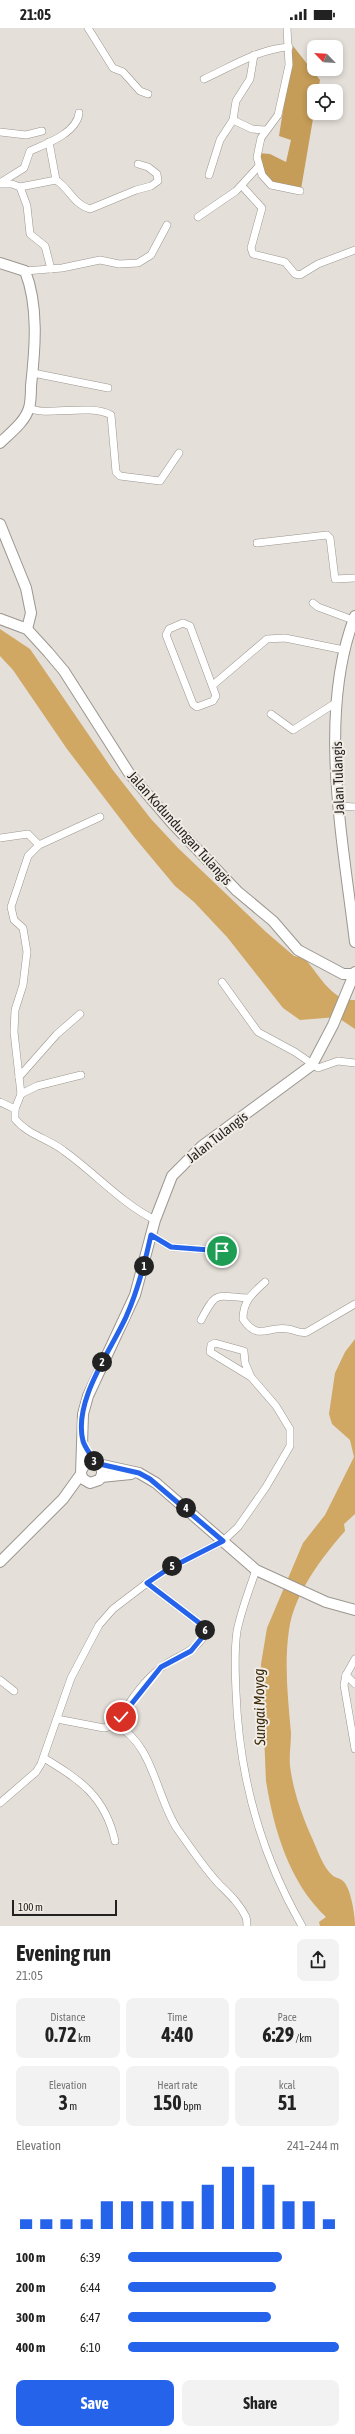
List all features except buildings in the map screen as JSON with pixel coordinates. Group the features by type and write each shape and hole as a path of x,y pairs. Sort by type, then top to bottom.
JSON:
{"main road":[{"path":"0,263 28,271 34,309 38,374 35,410 0,443"},
{"path":"0,524 26,588 31,613 27,629"},
{"name":"Jalan Kodundungan Tulangis","path":"0,619 27,629 64,672 129,773 172,823 237,891 274,921 298,950 343,974 354,973"},
{"name":"Jalan Tulangis","path":"354,621 344,650 338,702 339,806 344,867 355,942"},
{"name":"Jalan Tulangis","path":"81,1472 83,1414 88,1396 135,1295 155,1220 172,1176 184,1162 202,1146 312,1065 333,1025 354,973"},
{"name":"Jalan Tulangis","path":"83,1442 97,1463"},
{"path":"97,1463 102,1470 101,1478"},
{"path":"0,1562 63,1498 85,1464 97,1463 139,1473 156,1483 256,1570 271,1579 326,1602 355,1610"},
{"path":"81,1472 83,1479 88,1483"},
{"path":"63,1498 88,1483 96,1482 101,1478 139,1473"}],"street":[{"path":"88,28 113,68 123,72 140,91 148,94"},
{"path":"287,28 289,65 278,115 265,130 257,147 258,167 271,185 300,191"},
{"path":"204,79 272,48 289,47"},
{"path":"209,175 216,148 233,120 236,101 250,79 254,55"},
{"path":"0,183 22,170 30,150 49,142 71,128 77,122 78,112"},
{"path":"233,120 252,129 265,130"},
{"path":"0,132 26,135 42,131"},
{"path":"49,142 56,180 66,187 78,204 90,209 136,190 155,184 158,181 157,174 148,166 138,164"},
{"path":"198,217 242,186 258,167"},
{"path":"0,183 12,184 20,187 56,180"},
{"path":"242,186 262,208 251,248 253,254 285,262 295,274 300,275 318,264 355,250"},
{"path":"20,187 27,206 30,234 45,246 51,269"},
{"path":"28,271 51,269 100,260 119,264 138,263 150,255 167,225"},
{"path":"38,374 108,388"},
{"path":"35,410 84,410 111,415 116,472 120,476 158,482 165,476 178,453"},
{"path":"257,543 327,535 330,538 335,579 355,578"},
{"path":"313,603 318,607 354,621"},
{"path":"183,623 190,626 213,685 216,696 213,701 195,706 166,635 168,629 183,623"},
{"path":"213,685 267,639 285,638 344,650"},
{"path":"270,714 293,730 338,702"},
{"path":"339,806 355,807"},
{"path":"100,817 39,844 28,856 11,908 14,920 23,928 27,945 23,985 16,1010 14,1032 21,1094 15,1109 16,1119 26,1130 63,1150 131,1206 155,1220"},
{"path":"0,838 28,834 39,844"},
{"path":"222,982 258,1032 295,1052 312,1065 318,1068 338,1061 355,1063"},
{"path":"19,1077 57,1034 80,1014"},
{"path":"21,1094 37,1086 80,1075"},
{"path":"0,1102 15,1109"},
{"path":"151,1235 171,1247 222,1251"},
{"path":"265,1282 248,1298 243,1307 243,1319 248,1327 263,1332 281,1329 289,1329 301,1333 307,1332 355,1304"},
{"path":"201,1320 212,1299 218,1296 248,1298"},
{"path":"0,1803 36,1772 44,1758 71,1678 100,1625 113,1608 168,1569 223,1541 238,1527 250,1511 290,1446 290,1429 284,1418 251,1378 244,1364 244,1351 242,1349 216,1344 211,1345 210,1352 251,1378"},
{"path":"237,1368 244,1364"},
{"path":"256,1570 237,1631 235,1654 237,1710 246,1785 263,1841 282,1887 302,1926"},
{"path":"57,1719 104,1728 116,1724 127,1708 161,1667 191,1651 205,1634 202,1625 147,1583"},
{"path":"355,1658 346,1674 344,1697 355,1749"},
{"path":"346,1674 355,1684"},
{"path":"0,1680 14,1690"},
{"path":"116,1724 134,1737 150,1767 164,1806 177,1829 208,1870 231,1895 246,1917 247,1926"},
{"path":"44,1758 81,1781 91,1791 103,1812 115,1841"}],"shaded area":[{"path":"293,46 307,64 307,76 317,76 320,80 319,84 307,84 307,120 313,120 301,189 271,184 265,175 259,153 270,154 286,162 291,140 279,136"},
{"path":"0,629 30,649 112,769 151,819 178,848 266,932 294,956 304,958 332,991 346,999 355,1000 355,1029 337,1017 300,1020 283,1008 227,937 194,902 175,886 135,838 67,749 13,670 0,656"},
{"path":"355,1339 355,1514 344,1524 345,1531 318,1564 303,1590 292,1616 289,1630 287,1656 287,1682 291,1733 290,1762 293,1784 301,1812 320,1858 329,1872 333,1876 342,1880 346,1885 352,1902 355,1926 320,1926 319,1922 326,1917 302,1888 293,1872 279,1836 269,1799 266,1781 261,1664 267,1628 303,1543 325,1515 354,1457 350,1440 332,1424 329,1414 335,1373 345,1352"}],"route":[{"path":"121,1717 161,1667 173,1659 191,1651 203,1639 205,1634 202,1625 147,1583 184,1560 223,1541 204,1523 150,1479 139,1473 95,1463 83,1442 83,1414 96,1376 106,1354 126,1318 135,1295 142,1276 151,1235 171,1247 222,1251"}],"water label":[{"name":"Sungai Moyog","path":"259,1707"}]}
